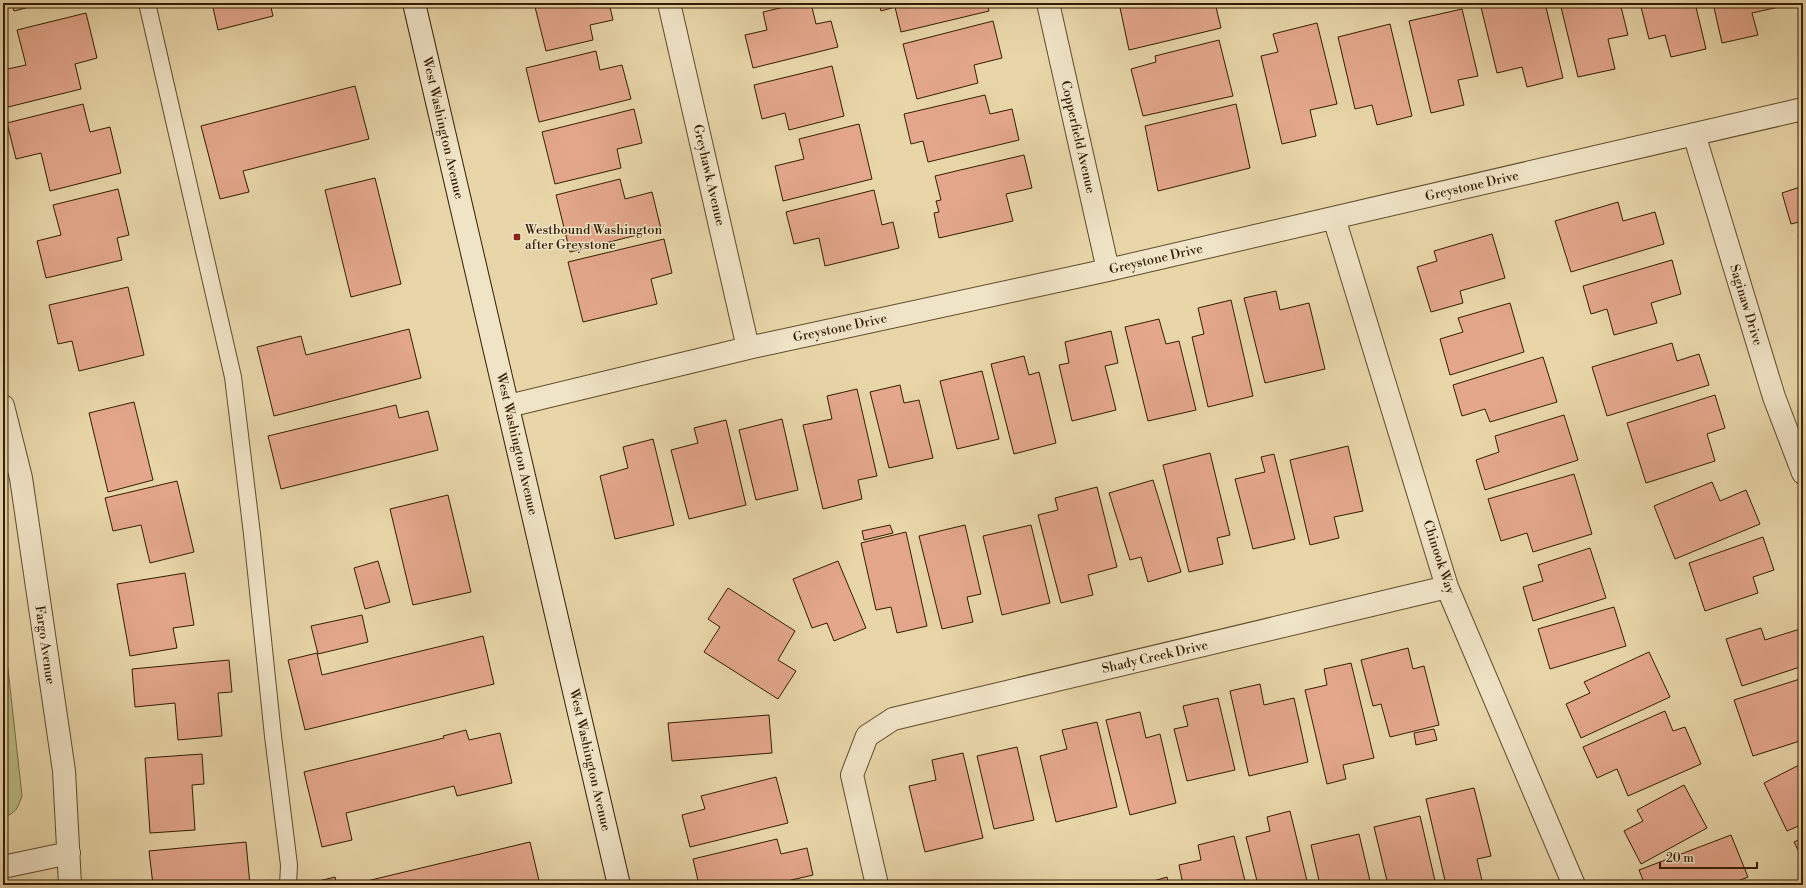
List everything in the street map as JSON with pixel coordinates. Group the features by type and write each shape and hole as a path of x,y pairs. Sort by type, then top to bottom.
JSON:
{"street":[{"name":"West Washington Avenue","path":"414,3 619,885"},
{"name":"Greyhawk Avenue","path":"669,3 748,348"},
{"name":"Copperfield Avenue","path":"1048,3 1108,270"},
{"name":"Greystone Drive","path":"508,406 748,348 1108,270 1803,109"},
{"name":"Saginaw Drive","path":"1694,134 1774,397 1803,474"},
{"name":"Chinook Way","path":"1334,218 1447,587 1574,885"},
{"name":"Fargo Avenue","path":"3,406 20,478 62,756 70,885"},
{"name":"Shady Creek Drive","path":"877,885 852,775 867,736 893,719 1447,587"},
{"path":"3,867 68,853"}],"lane":[{"path":"147,3 233,377 252,534 272,729 289,865 288,885"}],"green space":[{"path":"3,636 22,796 18,807 14,812 3,817"}],"building":[{"path":"12,3 45,3 14,11"},
{"path":"212,3 270,3 273,16 218,30"},
{"path":"534,3 609,3 613,20 590,25 593,40 546,51"},
{"path":"801,3 811,3 816,24 831,21 838,47 753,68 745,35 767,30 763,12"},
{"path":"879,3 987,3 989,11 901,32 895,7 881,11"},
{"path":"1119,3 1215,3 1221,28 1129,50"},
{"path":"1480,3 1545,3 1563,78 1527,87 1522,67 1497,73"},
{"path":"1560,3 1620,3 1628,35 1608,39 1615,69 1578,77"},
{"path":"1640,3 1695,3 1706,49 1671,57 1665,35 1649,39"},
{"path":"1713,3 1778,3 1779,7 1752,13 1758,35 1722,43"},
{"path":"1462,9 1478,76 1458,80 1464,105 1431,113 1409,21"},
{"path":"86,13 97,58 75,64 81,89 4,108 3,70 26,65 17,30"},
{"path":"993,21 1002,58 974,65 978,83 917,99 903,44"},
{"path":"1317,23 1337,104 1310,110 1316,136 1282,144 1261,56 1278,52 1273,34"},
{"path":"1390,24 1412,116 1377,125 1372,105 1355,109 1338,37"},
{"path":"1219,40 1233,96 1143,116 1131,69 1156,62 1155,56"},
{"path":"596,51 600,70 622,65 631,99 539,122 526,68"},
{"path":"832,66 844,116 789,130 785,113 762,119 754,85"},
{"path":"355,86 369,139 243,171 249,192 220,199 201,126"},
{"path":"985,95 990,114 1012,109 1019,140 928,162 923,141 911,144 904,114"},
{"path":"83,104 90,132 110,127 121,173 50,191 41,153 16,159 7,123"},
{"path":"1236,104 1250,168 1158,191 1145,126"},
{"path":"634,109 642,143 617,149 621,168 555,184 542,132"},
{"path":"859,124 872,179 783,201 775,166 804,159 799,139"},
{"path":"1024,155 1032,188 1006,194 1013,221 939,238 934,213 939,212 936,201 941,200 935,176"},
{"path":"375,178 401,284 351,297 325,190"},
{"path":"620,179 625,199 652,192 661,229 570,252 556,195"},
{"path":"1803,186 1803,221 1791,224 1782,193"},
{"path":"118,189 129,235 117,238 122,260 46,278 37,241 61,235 53,205"},
{"path":"874,190 882,225 893,222 899,248 825,266 819,238 794,244 786,212"},
{"path":"1618,202 1623,221 1655,212 1664,244 1571,272 1555,221"},
{"path":"1492,234 1505,278 1460,291 1463,303 1431,312 1417,267 1437,261 1434,251"},
{"path":"1803,234 1803,251 1798,235"},
{"path":"664,239 672,273 651,279 657,304 583,322 568,262"},
{"path":"1672,260 1681,294 1651,303 1657,323 1614,335 1607,309 1591,314 1583,286"},
{"path":"128,287 144,355 79,371 72,341 58,344 49,305"},
{"path":"1276,291 1280,310 1309,303 1325,369 1265,383 1244,298"},
{"path":"1231,300 1253,396 1208,407 1192,337 1204,334 1198,308"},
{"path":"1510,303 1524,352 1450,375 1440,339 1463,332 1458,318"},
{"path":"1159,319 1166,344 1179,341 1196,410 1148,421 1125,327"},
{"path":"409,329 421,378 274,416 257,347 301,336 306,355"},
{"path":"1111,331 1118,363 1105,366 1116,410 1072,421 1059,365 1069,363 1065,342"},
{"path":"1672,343 1677,361 1699,354 1709,385 1607,416 1592,367"},
{"path":"1024,356 1029,375 1039,372 1056,443 1014,454 991,364"},
{"path":"1543,357 1557,402 1490,422 1485,409 1462,416 1453,385"},
{"path":"982,371 999,439 957,449 940,381"},
{"path":"900,385 904,403 919,400 933,458 889,468 870,392"},
{"path":"857,389 877,476 858,480 862,499 823,509 803,425 832,419 827,396"},
{"path":"1715,395 1725,428 1707,434 1715,461 1646,483 1627,423"},
{"path":"134,402 153,480 108,492 89,413"},
{"path":"396,405 399,418 428,411 438,450 281,489 268,436"},
{"path":"1564,415 1578,460 1485,490 1476,460 1499,452 1495,436"},
{"path":"782,419 798,490 756,500 739,430"},
{"path":"726,420 746,505 689,519 671,450 698,443 694,428"},
{"path":"653,439 674,525 615,539 600,476 628,468 623,447"},
{"path":"1348,446 1363,511 1334,517 1339,538 1310,545 1290,460"},
{"path":"1210,453 1230,535 1217,538 1223,564 1189,572 1163,465"},
{"path":"1274,454 1295,539 1253,549 1235,479 1265,472 1261,457"},
{"path":"1574,474 1592,534 1533,552 1527,533 1501,541 1488,499"},
{"path":"1153,480 1181,572 1148,582 1141,557 1130,560 1109,493"},
{"path":"177,481 194,552 150,563 141,525 113,531 105,498"},
{"path":"1712,482 1720,501 1746,490 1760,524 1675,559 1654,506"},
{"path":"1097,487 1117,567 1088,575 1093,595 1061,603 1038,515 1058,510 1055,498"},
{"path":"448,495 471,592 413,605 390,509"},
{"path":"890,525 893,533 864,540 862,531"},
{"path":"965,525 981,594 967,597 973,622 942,629 919,536"},
{"path":"1031,525 1050,603 1002,615 983,536"},
{"path":"906,532 927,626 897,633 891,607 876,610 861,543"},
{"path":"1763,537 1774,570 1753,577 1758,593 1705,611 1689,563"},
{"path":"1590,548 1606,598 1533,621 1523,587 1543,581 1538,565"},
{"path":"378,561 390,602 365,609 354,568"},
{"path":"838,561 866,628 834,641 827,623 812,628 793,579"},
{"path":"185,573 194,625 173,628 177,648 130,656 117,584"},
{"path":"728,588 795,631 778,660 796,671 778,699 704,652 720,627 708,619"},
{"path":"1614,607 1626,646 1550,669 1538,629"},
{"path":"362,615 368,642 318,654 311,626"},
{"path":"1761,628 1765,640 1800,629 1803,639 1803,666 1742,686 1726,639"},
{"path":"483,636 494,684 305,730 288,660 317,653 322,675"},
{"path":"1408,648 1413,669 1424,666 1439,725 1390,737 1381,704 1373,706 1361,660"},
{"path":"1649,652 1670,697 1581,738 1566,704 1590,693 1584,682"},
{"path":"229,660 232,692 218,693 222,736 178,740 175,703 135,707 132,669"},
{"path":"1351,663 1374,758 1343,765 1346,779 1327,784 1305,690 1327,685 1324,669"},
{"path":"1803,678 1803,740 1753,756 1734,700"},
{"path":"1260,684 1264,705 1294,698 1308,762 1249,776 1230,691"},
{"path":"1218,698 1235,770 1187,781 1174,729 1188,726 1183,706"},
{"path":"1665,711 1673,731 1685,727 1701,764 1628,796 1617,769 1597,778 1583,747"},
{"path":"1140,712 1146,738 1160,734 1176,803 1130,815 1106,720"},
{"path":"769,715 772,753 672,761 668,723"},
{"path":"1097,722 1117,807 1056,822 1040,756 1067,749 1062,730"},
{"path":"1434,729 1437,740 1416,745 1414,733"},
{"path":"466,730 469,740 500,733 512,783 457,796 454,786 346,813 352,840 322,847 304,772 444,738 443,736"},
{"path":"1017,747 1034,820 994,829 977,756"},
{"path":"963,753 983,838 925,852 909,786 936,780 932,760"},
{"path":"202,754 204,784 192,785 195,830 150,833 145,758"},
{"path":"1803,763 1803,824 1787,831 1764,783"},
{"path":"776,777 788,823 690,847 682,815 705,809 701,796"},
{"path":"1684,785 1707,828 1641,864 1624,831 1643,821 1637,810"},
{"path":"1474,788 1491,856 1477,859 1483,885 1446,885 1426,799"},
{"path":"1290,811 1308,885 1258,885 1246,837 1270,831 1267,817"},
{"path":"1420,816 1436,885 1399,885 1398,883 1388,885 1374,827"},
{"path":"1359,834 1371,885 1320,885 1311,845"},
{"path":"1731,835 1748,877 1728,885 1645,885 1639,870"},
{"path":"1234,836 1246,885 1183,885 1179,865 1201,860 1198,845"},
{"path":"1803,838 1803,860 1794,842"},
{"path":"777,839 781,854 807,848 813,875 770,885 699,885 693,859"},
{"path":"246,842 250,885 153,885 149,851"},
{"path":"530,842 540,885 350,885"},
{"path":"335,877 337,885 307,885 307,884"},
{"path":"1167,877 1169,885 1140,885"}],"place":[{"name":"Westbound Washington after Greystone","path":"517,237"}]}
